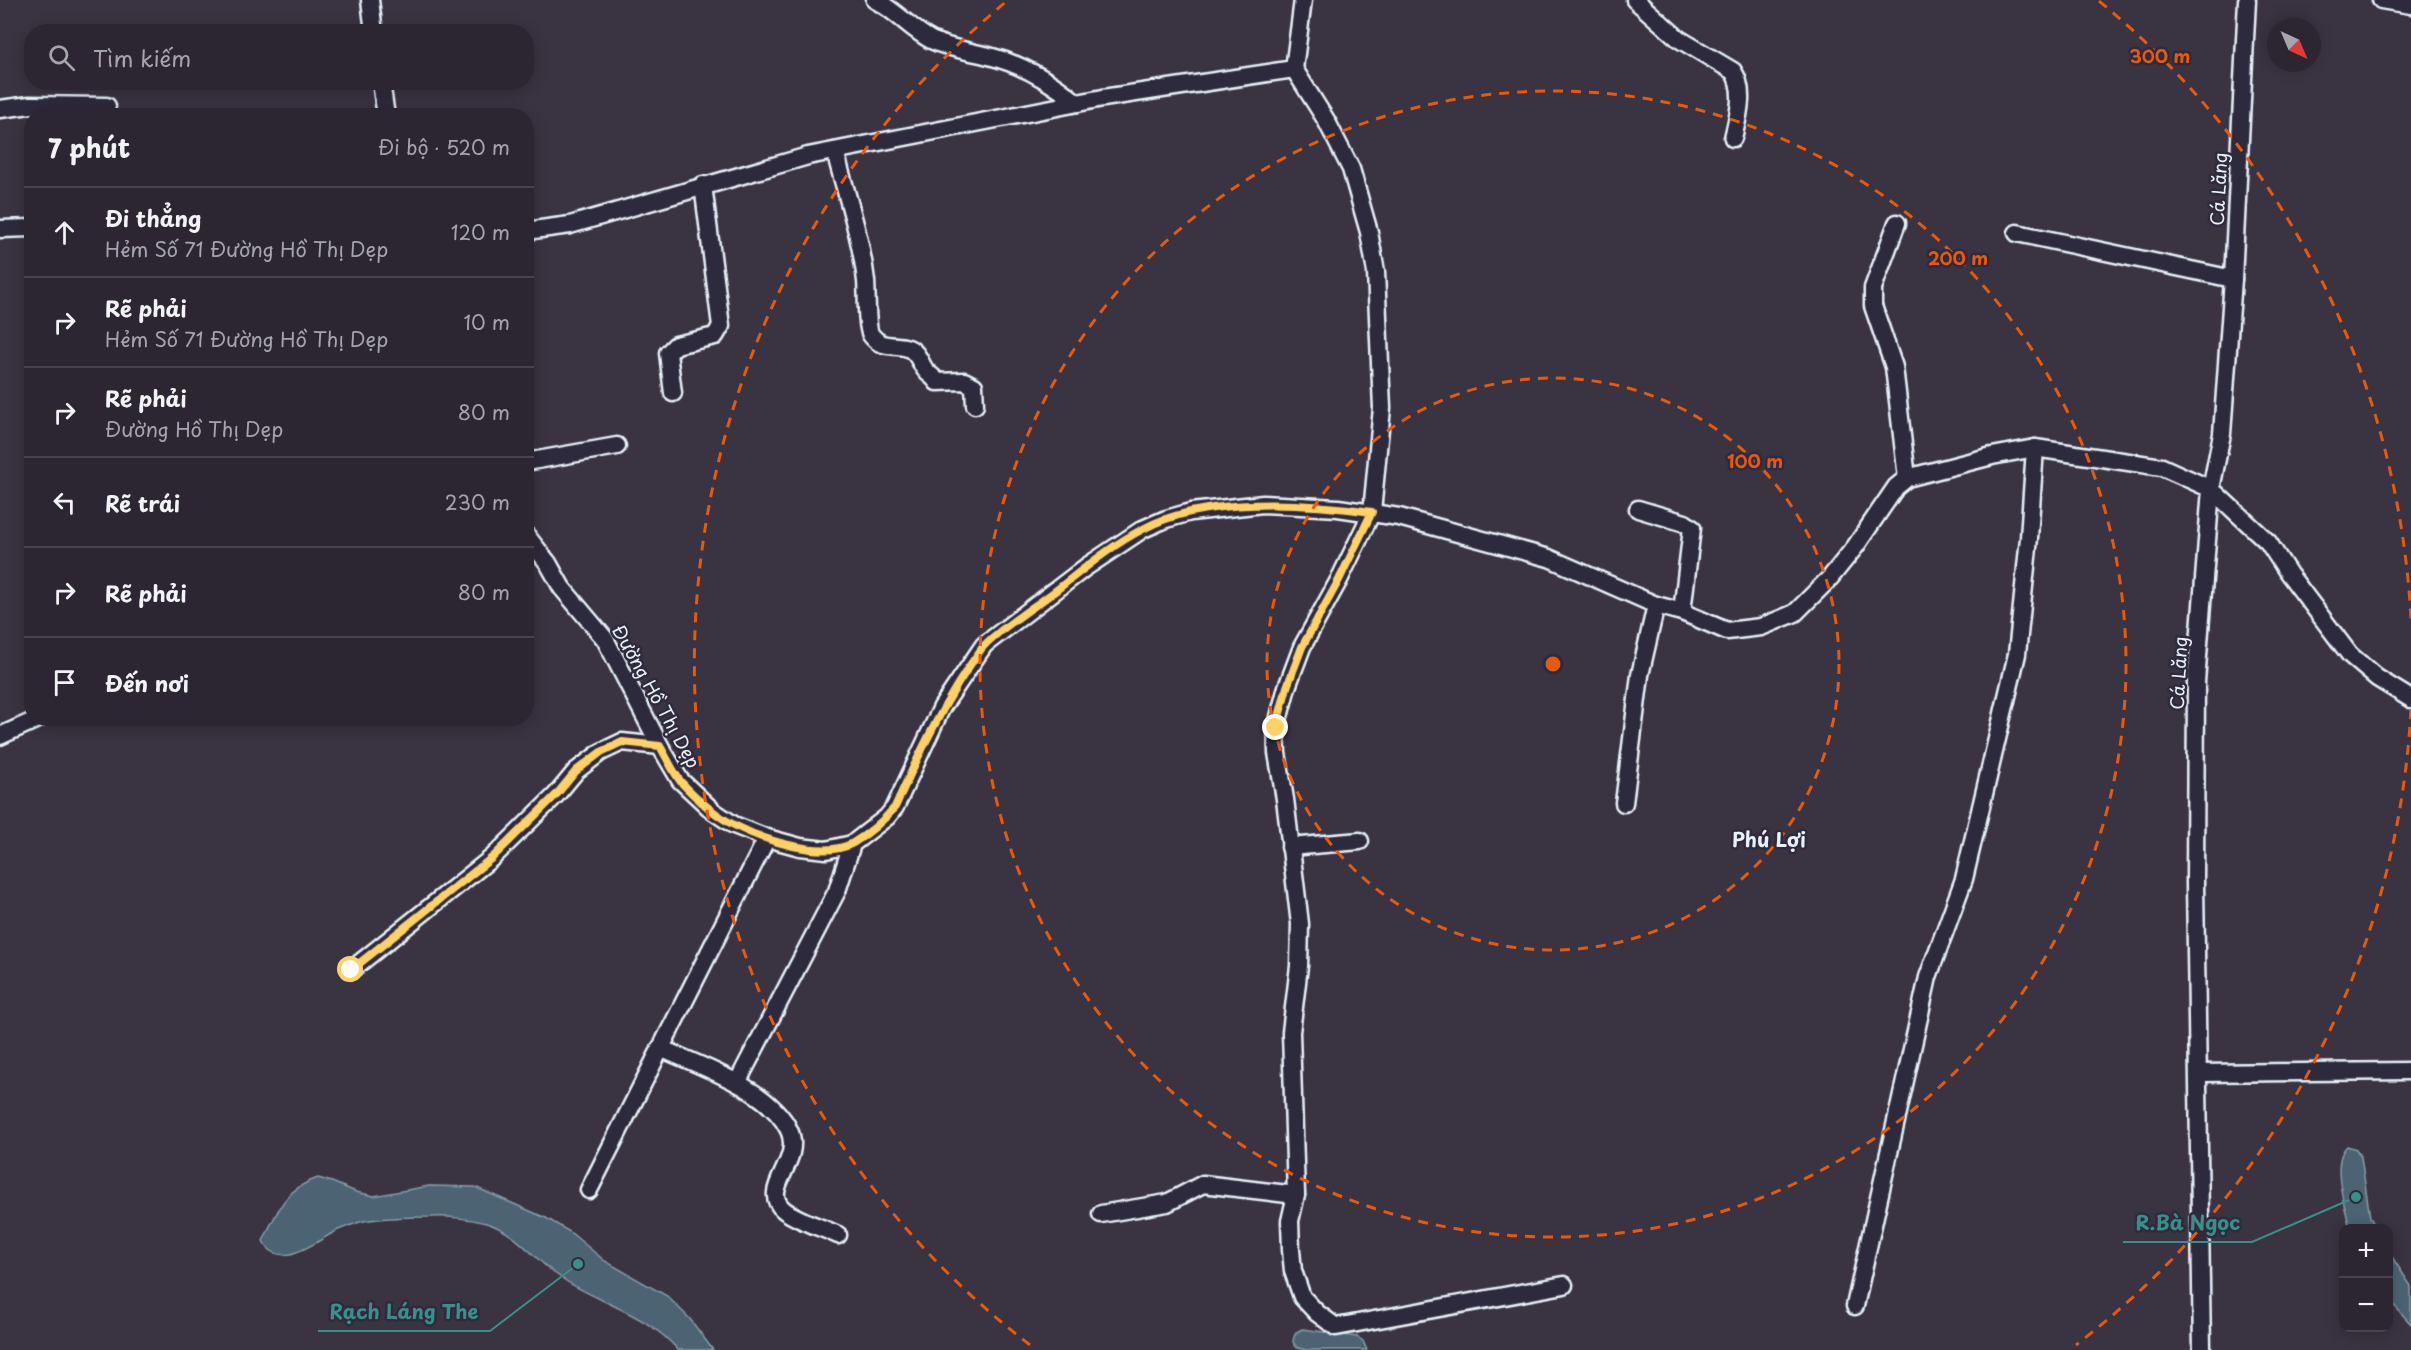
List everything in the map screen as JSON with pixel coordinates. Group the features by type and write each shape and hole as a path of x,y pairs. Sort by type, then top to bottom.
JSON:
{"street":[{"path":"370,0 373,24"},
{"path":"875,0 890,8 930,39 958,50 987,55 1015,64 1059,88 1077,103"},
{"path":"1303,0 1294,69 1326,120 1351,169 1369,232 1376,272 1382,408 1372,512 1339,580 1302,647 1287,687 1276,728 1277,753 1300,924 1299,966 1291,1032 1296,1195 1290,1221 1293,1271 1302,1297 1317,1313 1336,1327 1564,1285"},
{"path":"1635,0 1679,39 1733,71 1738,79 1740,96 1733,138"},
{"name":"Cá Lăng","path":"2202,1350 2195,884 2196,682 2211,489 2222,434 2234,279 2247,0"},
{"path":"2380,0 2411,5"},
{"path":"534,230 570,225 703,184 835,151 1077,103 1294,69"},
{"path":"382,90 385,108"},
{"path":"0,109 30,105 107,106"},
{"path":"835,151 863,258 869,307 867,326 870,334 887,347 907,347 914,351 926,372 933,375 938,382 963,381 974,386 975,405"},
{"path":"673,393 668,353 676,345 715,336 721,327 703,184"},
{"path":"1897,223 1874,288 1873,306 1893,367 1907,478"},
{"path":"0,229 24,228"},
{"path":"2017,233 2234,279"},
{"path":"534,461 617,446"},
{"path":"1856,1305 1928,977 1964,879 2017,654 2029,538 2035,448"},
{"path":"736,1083 837,891 852,844 887,817 895,807 942,707 984,645 1086,567 1143,529 1191,512 1263,504 1338,507 1399,517 1550,558 1656,605 1682,612 1727,631 1761,627 1795,613 1830,578 1855,547 1896,487 1907,478 1992,456 2035,448 2162,467 2211,489 2268,542 2350,655 2377,678 2411,699"},
{"path":"1638,508 1685,523 1692,528 1682,612"},
{"name":"Đường Hồ Thị Dẹp","path":"534,545 548,563 562,588 605,639 680,780 713,811 734,825 767,838 800,847 826,850 852,844"},
{"path":"1624,802 1640,675 1656,605"},
{"path":"0,736 24,725"},
{"path":"351,970 493,857 557,794 576,771 601,752 622,742 660,746"},
{"path":"589,1190 767,838"},
{"path":"1290,847 1360,841"},
{"path":"660,1048 736,1083 763,1099 781,1117 794,1147 788,1165 779,1178 775,1198 785,1212 838,1235"},
{"path":"2199,1073 2411,1071"},
{"path":"1101,1214 1167,1203 1203,1184 1296,1195"}],"water":[{"path":"2347,1146 2356,1149 2361,1157 2370,1217 2374,1224 2349,1224 2340,1185 2342,1153"},
{"path":"318,1178 374,1196 429,1186 475,1187 546,1218 570,1232 605,1261 667,1296 690,1319 713,1350 678,1350 665,1336 633,1315 563,1279 512,1236 496,1227 480,1222 438,1217 372,1220 338,1230 310,1246 289,1254 279,1254 270,1250 263,1241 283,1202 297,1188"},
{"path":"2393,1259 2411,1286 2411,1324 2393,1304"},
{"path":"1303,1329 1357,1337 1363,1341 1367,1350 1306,1350 1296,1347 1293,1342 1295,1335"}],"place":[{"name":"R.Bà Ngọc","path":"2356,1197"},
{"name":"Rạch Láng The","path":"578,1264"}],"district":[{"name":"Phú Lợi","path":"1769,839"}],"route":[{"path":"351,970 493,857 557,794 576,771 601,752 622,742 660,746 680,780 713,811 734,825 767,838 800,847 826,850 852,844 887,817 895,807 942,707 984,645 1086,567 1143,529 1191,512 1263,504 1338,507 1372,512 1339,580 1302,647 1287,687 1276,728"}]}
